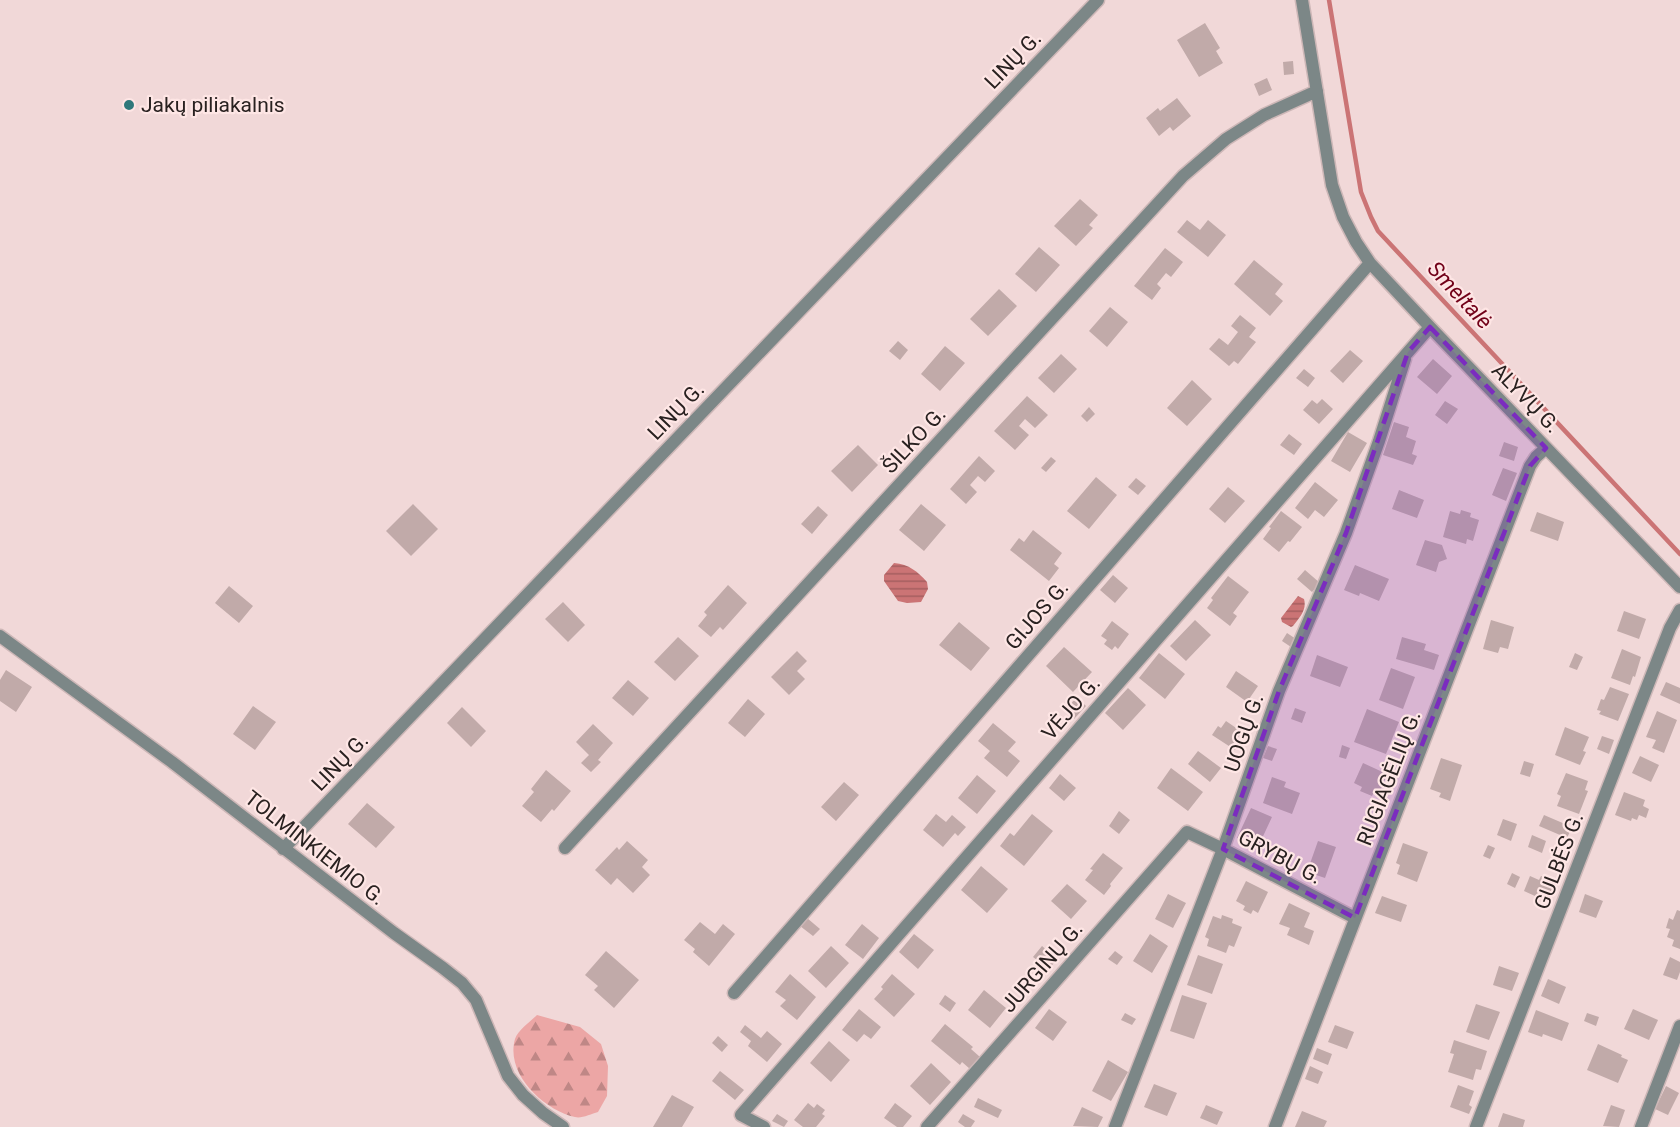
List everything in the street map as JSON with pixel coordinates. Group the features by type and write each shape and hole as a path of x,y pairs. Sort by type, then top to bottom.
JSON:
{"street":[{"name":"LINŲ G.","path":"283,849 1098,0"},
{"name":"ALYVŲ G.","path":"1302,0 1332,185 1342,217 1356,242 1370,263 1430,327 1680,587"},
{"name":"ŠILKO G.","path":"565,848 1183,176 1226,139 1264,115 1317,91"},
{"name":"GIJOS G.","path":"734,993 1370,263"},
{"name":"VĖJO G.","path":"764,1127 741,1114 1430,327"},
{"name":"UOGŲ G.","path":"1115,1127 1223,849 1279,691 1346,533 1408,352"},
{"name":"RUGIAGĖLIŲ G.","path":"1275,1127 1530,466 1546,448"},
{"name":"GULBĖS G.","path":"1476,1127 1670,628 1680,610"},
{"name":"TOLMINKIEMIO G.","path":"0,636 172,762 283,849 462,983 476,1000 508,1076 523,1095 563,1127"},
{"name":"GRYBŲ G.","path":"1187,832 1355,918"},
{"name":"JURGINŲ G.","path":"927,1127 1187,832"},
{"path":"1641,1127 1680,1026"}],"highlighted area":[{"path":"1430,327 1546,448 1530,466 1355,918 1223,849 1279,691 1346,533 1408,352"}],"green space":[{"path":"537,1015 580,1027 601,1044 608,1066 607,1096 598,1112 583,1117 563,1113 540,1098 521,1077 513,1052 515,1039 521,1029"}],"shaded area":[{"path":"894,563 913,569 927,582 928,589 921,602 898,601 884,581 884,575"},
{"path":"1298,596 1304,599 1305,607 1291,627 1282,622 1281,618"}],"building":[{"path":"1205,23 1220,48 1216,51 1223,63 1199,77 1177,40"},
{"path":"1293,61 1294,74 1284,75 1283,62"},
{"path":"1267,78 1272,90 1259,96 1254,84"},
{"path":"1177,98 1191,116 1173,131 1170,127 1159,136 1146,118 1158,108 1160,111"},
{"path":"1080,199 1098,215 1089,225 1093,228 1076,246 1054,226"},
{"path":"1187,220 1200,230 1208,220 1226,235 1208,257 1177,232"},
{"path":"1039,247 1060,265 1036,292 1015,274"},
{"path":"1165,248 1183,262 1171,277 1166,273 1157,284 1161,288 1152,300 1134,286"},
{"path":"1254,260 1283,284 1275,294 1283,301 1270,316 1234,284"},
{"path":"999,289 1017,306 988,336 970,319"},
{"path":"1110,307 1128,322 1107,347 1089,331"},
{"path":"1240,315 1256,328 1249,337 1256,342 1238,364 1234,361 1229,366 1209,349 1219,338 1228,345 1238,332 1231,326"},
{"path":"898,341 908,350 900,360 889,351"},
{"path":"945,346 965,363 940,391 921,374"},
{"path":"1350,350 1363,361 1343,383 1330,371"},
{"path":"1061,354 1077,369 1054,393 1038,378"},
{"path":"1433,359 1452,376 1437,394 1417,377"},
{"path":"1304,369 1315,378 1308,387 1296,378"},
{"path":"1192,380 1212,399 1187,426 1167,408"},
{"path":"1027,396 1048,415 1035,428 1025,419 1019,426 1029,435 1015,450 994,431"},
{"path":"1322,399 1333,409 1319,424 1303,410 1312,400 1317,404"},
{"path":"1445,401 1458,409 1447,424 1435,415"},
{"path":"1089,407 1095,414 1087,422 1081,416"},
{"path":"1394,422 1409,427 1406,437 1416,441 1412,454 1417,456 1413,465 1383,455"},
{"path":"1348,432 1367,443 1350,472 1331,461"},
{"path":"1289,434 1302,444 1294,455 1280,445"},
{"path":"1504,442 1518,447 1514,461 1499,456"},
{"path":"858,445 878,465 852,492 831,471"},
{"path":"979,456 995,471 985,482 978,476 970,485 977,492 966,504 950,489"},
{"path":"1051,457 1056,461 1046,472 1041,468"},
{"path":"1503,468 1517,473 1506,501 1492,495"},
{"path":"1096,477 1117,495 1089,529 1067,511"},
{"path":"1136,478 1146,486 1138,495 1128,487"},
{"path":"1315,482 1338,500 1324,517 1315,510 1308,519 1295,508"},
{"path":"1228,487 1245,501 1225,523 1209,509"},
{"path":"1399,490 1424,500 1417,518 1392,509"},
{"path":"413,504 438,529 411,556 386,531"},
{"path":"921,504 946,525 924,551 899,530"},
{"path":"818,506 828,515 812,534 801,524"},
{"path":"1461,510 1471,513 1470,517 1479,520 1473,541 1467,539 1466,544 1443,537 1450,511 1460,514"},
{"path":"1281,511 1302,527 1279,552 1263,539"},
{"path":"1537,512 1564,522 1558,541 1530,531"},
{"path":"1033,530 1062,553 1054,564 1059,568 1049,581 1010,550 1019,538 1024,542"},
{"path":"1425,540 1442,545 1447,559 1439,562 1436,572 1416,565"},
{"path":"1355,565 1389,579 1379,601 1360,593 1359,596 1344,590"},
{"path":"1305,570 1320,583 1312,592 1297,579"},
{"path":"1113,575 1128,588 1115,603 1100,590"},
{"path":"1228,576 1249,592 1233,613 1237,616 1230,626 1207,608 1213,600 1211,598"},
{"path":"728,585 747,603 723,630 720,627 711,637 698,626 707,615 704,612"},
{"path":"229,586 253,606 239,623 215,603"},
{"path":"563,602 585,625 568,642 545,619"},
{"path":"1624,611 1646,619 1639,639 1617,631"},
{"path":"1195,620 1211,635 1186,661 1170,646"},
{"path":"1491,620 1514,627 1508,649 1500,647 1498,653 1483,649"},
{"path":"1112,621 1129,634 1118,649 1115,646 1112,650 1104,644 1107,640 1101,636"},
{"path":"959,622 990,648 971,671 939,645"},
{"path":"1287,633 1296,639 1291,647 1282,641"},
{"path":"678,637 699,656 675,681 654,662"},
{"path":"1402,637 1426,644 1424,650 1439,655 1434,670 1396,659"},
{"path":"1064,647 1092,672 1073,692 1046,666"},
{"path":"1622,649 1641,657 1630,685 1611,678"},
{"path":"797,651 807,661 797,671 805,679 789,695 771,677"},
{"path":"1159,653 1185,674 1165,699 1139,678"},
{"path":"1575,653 1583,657 1577,670 1569,667"},
{"path":"1317,655 1348,667 1340,687 1310,676"},
{"path":"1391,668 1415,677 1403,709 1379,700"},
{"path":"6,670 32,687 16,712 0,701 0,680"},
{"path":"1236,671 1258,686 1247,702 1226,687"},
{"path":"628,680 649,698 633,716 612,698"},
{"path":"1666,682 1680,688 1680,704 1660,695"},
{"path":"1610,687 1629,694 1618,721 1599,714 1601,711 1597,710 1601,699 1604,700"},
{"path":"1128,688 1146,705 1123,730 1105,713"},
{"path":"1077,697 1086,706 1074,719 1065,710"},
{"path":"748,699 765,714 745,737 728,723"},
{"path":"253,706 276,722 255,750 233,734"},
{"path":"462,707 486,731 471,747 447,723"},
{"path":"1295,708 1306,712 1302,723 1291,719"},
{"path":"1367,709 1399,722 1386,754 1354,742"},
{"path":"1657,711 1677,720 1664,753 1652,748 1656,740 1646,737"},
{"path":"1226,721 1242,732 1236,740 1240,743 1235,750 1212,735 1218,726 1221,728"},
{"path":"993,723 1016,742 1008,751 1020,761 1007,777 984,758 990,751 978,741"},
{"path":"593,724 613,743 598,760 601,762 591,772 581,763 589,755 576,742"},
{"path":"1565,727 1589,737 1580,765 1555,755"},
{"path":"1602,736 1614,740 1609,754 1597,749"},
{"path":"1342,745 1350,748 1346,759 1339,757"},
{"path":"1268,746 1277,749 1272,761 1263,758"},
{"path":"1198,751 1221,768 1210,782 1188,764"},
{"path":"1640,756 1659,765 1651,782 1632,773"},
{"path":"1441,758 1462,765 1450,801 1439,797 1441,793 1430,789"},
{"path":"1524,761 1534,764 1530,777 1520,774"},
{"path":"1363,763 1387,774 1379,794 1374,792 1372,796 1360,791 1362,787 1354,783"},
{"path":"1171,768 1203,792 1188,811 1157,788"},
{"path":"546,770 571,791 541,822 522,806 534,792 531,789"},
{"path":"1566,773 1588,781 1585,790 1588,791 1579,814 1557,806 1561,796 1557,794"},
{"path":"1060,774 1076,788 1064,801 1049,788"},
{"path":"977,775 996,791 977,814 958,798"},
{"path":"1272,777 1286,782 1284,787 1300,793 1292,814 1263,803"},
{"path":"844,782 859,795 836,821 821,807"},
{"path":"1624,792 1645,800 1643,806 1649,809 1646,818 1639,815 1637,820 1632,818 1631,821 1615,815"},
{"path":"367,803 395,827 376,848 348,824"},
{"path":"1251,808 1272,817 1258,847 1237,838"},
{"path":"1119,811 1130,820 1119,834 1109,826"},
{"path":"936,814 946,822 952,815 966,827 958,836 955,833 943,847 923,830"},
{"path":"1032,814 1053,831 1024,866 1000,846 1010,833 1014,836"},
{"path":"1544,815 1572,827 1567,838 1539,826"},
{"path":"1503,819 1517,824 1511,841 1497,835"},
{"path":"1532,835 1546,841 1542,853 1528,847"},
{"path":"627,841 648,860 642,867 650,875 633,893 617,878 611,885 595,870 617,847 619,850"},
{"path":"1318,841 1336,847 1325,878 1307,872"},
{"path":"1403,843 1428,852 1417,882 1397,874 1400,865 1396,863"},
{"path":"1488,845 1495,848 1490,859 1483,856"},
{"path":"1103,853 1123,868 1104,895 1085,880 1093,870 1090,869"},
{"path":"981,866 1008,889 987,913 961,890"},
{"path":"1512,873 1520,877 1515,888 1507,884"},
{"path":"1530,876 1539,880 1541,876 1555,883 1546,901 1524,891"},
{"path":"1246,881 1268,892 1258,913 1253,910 1251,914 1243,910 1245,906 1236,901"},
{"path":"1067,884 1087,901 1071,919 1051,901"},
{"path":"1168,894 1186,903 1173,928 1155,919"},
{"path":"1585,894 1603,901 1596,918 1579,912"},
{"path":"1382,896 1407,905 1401,922 1375,913"},
{"path":"1289,903 1310,913 1304,927 1314,931 1309,945 1287,935 1290,928 1279,924"},
{"path":"1677,910 1680,911 1680,949 1672,946 1674,940 1667,937 1670,929 1666,928 1669,918 1673,920"},
{"path":"1222,915 1233,919 1232,923 1242,927 1234,947 1229,945 1226,953 1207,946 1209,939 1205,937 1213,916 1221,919"},
{"path":"807,918 820,929 813,936 800,926"},
{"path":"700,922 715,934 723,924 735,934 709,966 693,952 695,949 684,940"},
{"path":"862,924 879,938 863,959 845,945"},
{"path":"914,934 934,950 918,969 899,952"},
{"path":"1150,934 1168,946 1152,973 1133,961"},
{"path":"831,946 849,963 826,988 808,971"},
{"path":"1042,946 1057,959 1049,969 1033,957"},
{"path":"606,951 639,980 614,1008 594,990 598,986 585,975"},
{"path":"1115,951 1123,957 1117,965 1108,959"},
{"path":"1198,955 1223,964 1212,994 1187,985"},
{"path":"1670,957 1680,962 1677,980 1663,975"},
{"path":"1499,966 1519,973 1512,991 1493,985"},
{"path":"790,974 816,997 797,1020 780,1006 786,1000 775,992"},
{"path":"892,974 915,994 894,1017 874,999"},
{"path":"1548,979 1566,987 1559,1004 1541,996"},
{"path":"984,990 1006,1008 990,1028 968,1010"},
{"path":"945,995 956,1003 950,1012 939,1004"},
{"path":"1182,995 1207,1003 1194,1039 1170,1031"},
{"path":"1476,1004 1500,1012 1489,1040 1466,1032"},
{"path":"859,1009 881,1027 871,1039 864,1034 857,1042 842,1030"},
{"path":"1049,1009 1067,1022 1053,1041 1035,1028"},
{"path":"1633,1009 1658,1020 1649,1040 1624,1029"},
{"path":"1536,1010 1569,1023 1562,1041 1543,1034 1542,1037 1528,1032"},
{"path":"1125,1013 1136,1019 1132,1025 1121,1020"},
{"path":"1587,1013 1599,1017 1596,1026 1584,1021"},
{"path":"945,1024 973,1047 971,1049 980,1057 970,1069 962,1062 960,1065 931,1041"},
{"path":"745,1025 761,1038 767,1031 782,1044 767,1062 748,1046 751,1041 740,1032"},
{"path":"1335,1025 1354,1032 1347,1049 1328,1042"},
{"path":"718,1036 728,1045 722,1052 712,1043"},
{"path":"1454,1040 1487,1051 1481,1070 1476,1069 1473,1080 1448,1072 1454,1054 1450,1053"},
{"path":"829,1041 850,1060 831,1082 810,1063"},
{"path":"1598,1044 1628,1060 1618,1083 1587,1070"},
{"path":"1317,1048 1332,1054 1328,1065 1313,1059"},
{"path":"1108,1060 1128,1072 1111,1101 1092,1091"},
{"path":"931,1063 951,1082 930,1105 910,1086"},
{"path":"1310,1066 1323,1072 1318,1084 1305,1079"},
{"path":"720,1071 744,1090 735,1100 712,1081"},
{"path":"1154,1084 1177,1093 1167,1116 1144,1107"},
{"path":"1458,1085 1474,1091 1469,1105 1472,1107 1469,1114 1450,1107"},
{"path":"1666,1086 1679,1093 1668,1115 1655,1109"},
{"path":"672,1095 694,1107 682,1127 653,1127"},
{"path":"978,1098 1002,1110 998,1118 974,1107"},
{"path":"808,1103 814,1108 817,1104 825,1110 822,1114 825,1116 816,1127 803,1127 794,1120"},
{"path":"895,1103 912,1116 903,1127 897,1127 884,1118"},
{"path":"1206,1105 1223,1112 1217,1125 1200,1118"},
{"path":"1611,1105 1625,1110 1619,1127 1603,1126"},
{"path":"1082,1107 1103,1117 1098,1127 1073,1126"},
{"path":"1302,1111 1327,1121 1324,1127 1295,1127"},
{"path":"1503,1113 1525,1120 1523,1127 1498,1127"},
{"path":"777,1114 788,1121 784,1127 772,1121"},
{"path":"963,1114 975,1121 971,1127 965,1127 958,1122"}],"waterway":[{"name":"Smeltalė","path":"1329,0 1361,192 1378,231 1680,554"}],"place":[{"name":"Jakų piliakalnis","path":"129,105"}]}
